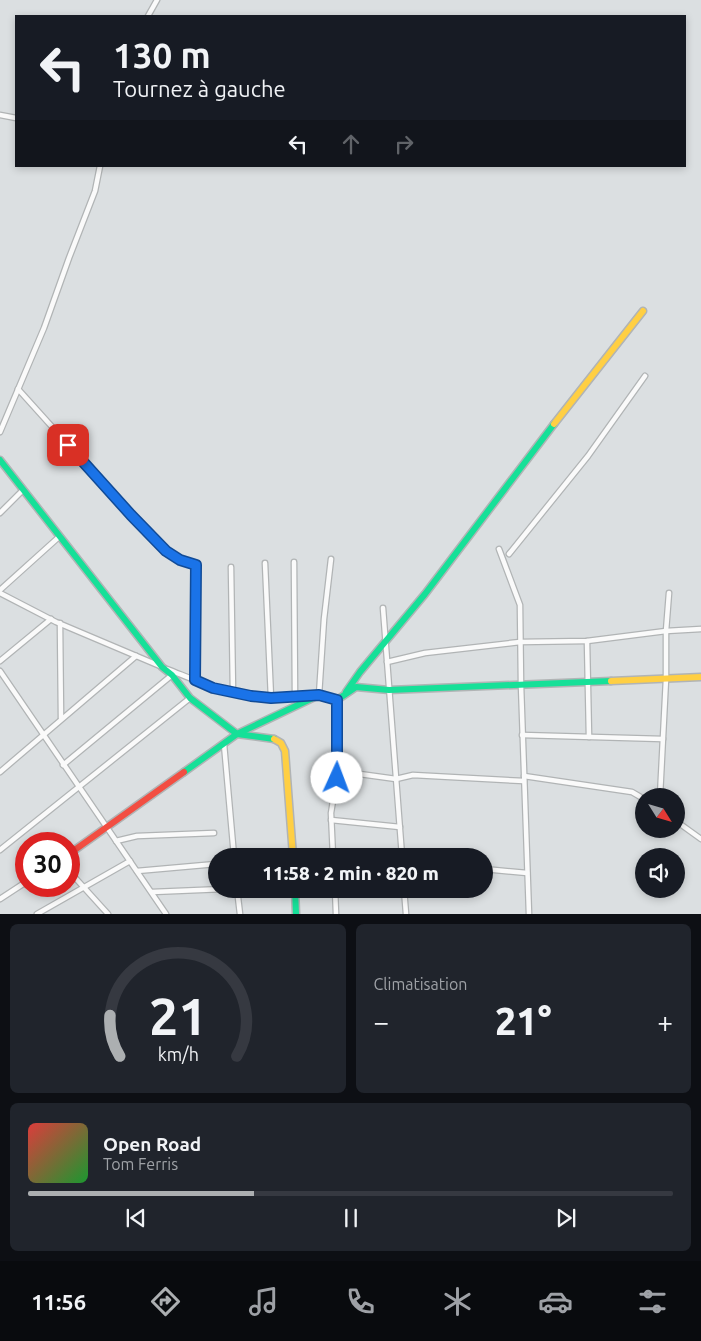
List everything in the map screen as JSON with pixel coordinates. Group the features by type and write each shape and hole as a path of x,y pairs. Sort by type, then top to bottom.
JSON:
{"street":[{"path":"149,15 157,0"},
{"path":"0,115 15,118"},
{"path":"0,432 44,328 99,180 100,167"},
{"path":"333,848 331,813 338,771 337,700 347,691 360,672 425,594 556,421 643,311"},
{"path":"509,554 588,456 645,376"},
{"path":"18,389 166,551 180,560 196,565 195,680"},
{"path":"0,460 162,667 172,675 190,698 237,734 276,738 281,743 285,751 292,848"},
{"path":"0,513 24,490"},
{"path":"60,536 0,591 60,623 213,688 233,693 271,698 319,695 337,700 356,687 389,690 589,684 701,677"},
{"path":"499,549 520,605 522,736 529,914"},
{"path":"319,695 324,619 331,559"},
{"path":"294,562 295,696"},
{"path":"265,563 271,698"},
{"path":"231,567 233,693"},
{"path":"660,788 669,593"},
{"path":"383,608 401,848"},
{"path":"0,660 51,619"},
{"path":"60,623 62,718"},
{"path":"387,662 425,653 520,642 587,641 666,631 701,629"},
{"path":"587,641 589,737"},
{"path":"0,772 136,656"},
{"path":"0,671 166,914"},
{"path":"63,765 172,675"},
{"path":"80,846 237,734 319,695"},
{"path":"0,850 190,698"},
{"path":"522,736 663,739"},
{"path":"224,744 233,848"},
{"path":"338,771 396,779 412,775 524,778 635,794"},
{"path":"331,820 400,827"},
{"path":"685,827 701,839"},
{"path":"116,841 137,836 214,833"},
{"path":"37,914 130,861"},
{"path":"137,871 208,865"},
{"path":"493,870 527,873"},
{"path":"80,882 108,914"},
{"path":"0,899 15,889"},
{"path":"152,892 208,890"},
{"path":"239,898 240,914"},
{"path":"295,898 296,914"},
{"path":"335,898 336,914"},
{"path":"405,898 406,914"}],"traffic: fast":[{"path":"346,692 360,672 425,594 554,424"},
{"path":"0,460 162,667 172,675 190,698 237,734 274,739"},
{"path":"184,772 237,734 319,695 337,700 356,687 389,690 611,681"},
{"path":"295,898 296,914"}],"traffic: slow":[{"path":"554,424 643,311"},
{"path":"611,681 701,677"},
{"path":"274,739 281,743 285,751 292,848"}],"traffic: jam":[{"path":"80,846 184,772"}],"route":[{"path":"68,445 166,551 180,560 196,565 195,680 213,688 251,696 271,698 319,695 337,700 337,778"}]}
